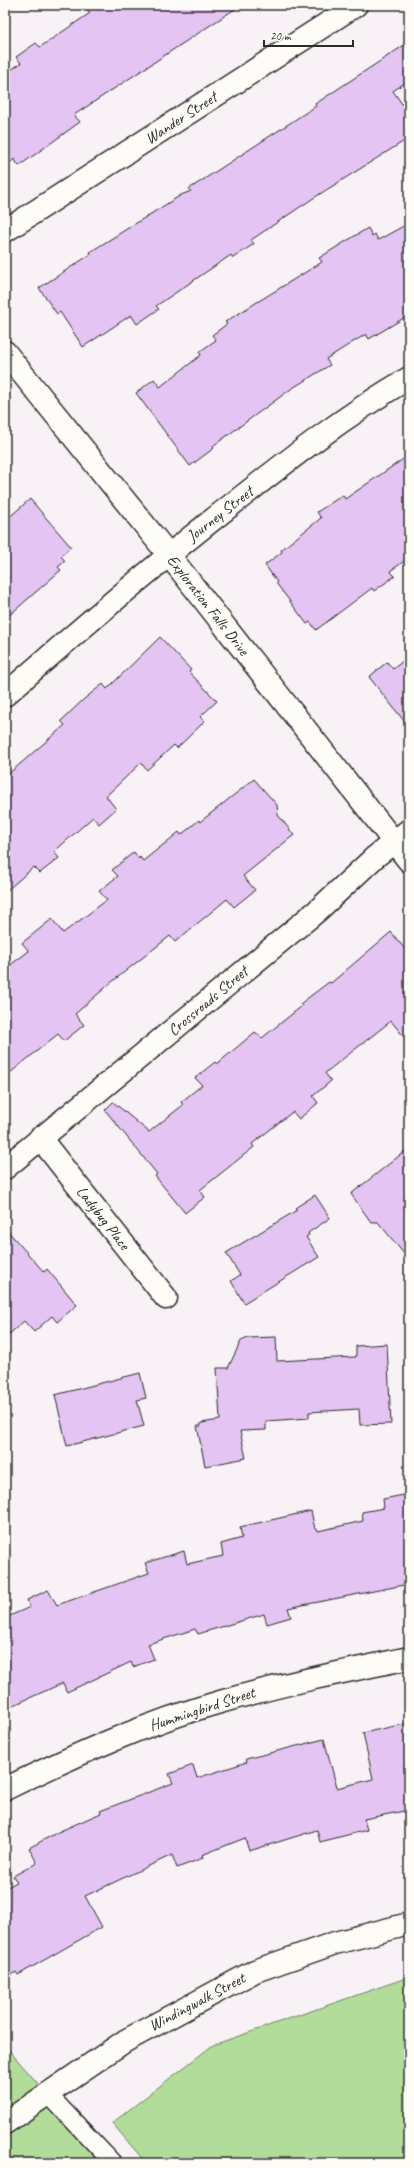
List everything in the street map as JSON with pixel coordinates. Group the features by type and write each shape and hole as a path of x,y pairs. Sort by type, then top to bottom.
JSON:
{"street":[{"name":"Wander Street","path":"5,231 356,5"},
{"name":"Exploration Falls Drive","path":"5,352 168,554 401,836 409,861"},
{"name":"Journey Street","path":"5,695 168,554 317,438 409,378"},
{"name":"Crossroads Street","path":"5,1168 40,1138 125,1071 317,911 401,836"},
{"name":"Ladybug Place","path":"40,1138 166,1298"},
{"name":"Hummingbird Street","path":"5,1789 86,1750 219,1702 276,1687 409,1658"},
{"name":"Windingwalk Street","path":"5,2123 125,2041 255,1971 335,1943 409,1924"}],"lane":[{"path":"48,2094 113,2163"}],"green space":[{"path":"409,1977 409,2163 146,2163 112,2123 213,2045"},
{"path":"5,2046 108,2163 5,2163"}],"building":[{"path":"84,5 241,5 74,115 80,122 19,166 14,159 5,168 5,74 21,63 16,57 36,43 40,47 90,13"},
{"path":"409,42 409,80 393,91 409,114 409,138 312,199 251,240 254,244 233,258 231,255 156,306 159,309 137,324 131,315 83,347 60,312 57,314 39,288 91,254 90,252 181,195 191,191 189,189 316,106 315,104"},
{"path":"409,223 409,315 369,339 366,334 326,359 330,365 291,389 213,446 214,448 190,466 136,393 154,379 160,387 201,355 199,352 216,340 212,335 227,324 225,322 322,262 319,258 343,243 368,228 372,236 375,234 378,240"},
{"path":"409,455 409,558 390,571 395,576 374,591 372,588 316,630 310,622 307,624 276,583 277,582 265,565 282,552 281,550 321,518 317,512 343,495 345,499"},
{"path":"30,499 71,547 61,556 65,561 58,567 61,570 5,619 5,521"},
{"path":"160,637 191,670 189,672 217,701 200,717 205,721 177,748 174,745 147,770 141,763 106,796 116,809 99,824 93,817 54,852 59,858 40,873 34,867 5,892 5,777 65,725 61,721 84,699 103,684 107,689"},
{"path":"409,656 409,727 369,677 387,662 393,669"},
{"path":"254,779 277,805 278,815 294,835 243,876 255,890 234,907 227,899 175,942 170,936 113,981 75,1014 84,1025 64,1041 58,1034 5,1077 5,969 29,951 22,943 52,919 63,933 107,900 99,891 118,876 112,870 134,852 139,859 140,857 143,861 179,832 181,835 199,820 200,822"},
{"path":"391,932 409,954 409,1043 391,1021 325,1073 331,1081 313,1096 318,1103 299,1119 293,1112 291,1113 252,1144 254,1147 200,1190 205,1197 185,1213 155,1176 157,1174 105,1110 113,1102 149,1132 183,1105 181,1102 202,1085 195,1078 215,1062 217,1064 255,1032 262,1038 302,1006 300,1004 329,982 331,983"},
{"path":"409,1148 409,1260 378,1222 371,1222 351,1194"},
{"path":"315,1195 330,1218 308,1233 309,1235 306,1237 319,1257 244,1303 231,1281 240,1275 226,1253 297,1210 295,1208"},
{"path":"5,1228 44,1272 47,1269 77,1305 57,1322 52,1316 34,1332 24,1321 5,1338"},
{"path":"276,1337 277,1361 356,1357 356,1346 387,1344 391,1424 360,1425 359,1409 309,1412 309,1418 266,1421 266,1430 240,1431 246,1458 205,1466 197,1426 201,1426 201,1423 220,1420 217,1368 228,1368 241,1341 248,1338"},
{"path":"140,1373 146,1398 137,1400 144,1426 67,1446 55,1395"},
{"path":"409,1494 409,1584 288,1608 291,1617 267,1624 264,1614 198,1634 195,1629 148,1644 154,1659 133,1667 131,1662 67,1692 63,1683 5,1709 5,1618 30,1607 27,1600 48,1590 57,1605 149,1573 145,1563 184,1551 187,1564 223,1556 221,1544 242,1538 240,1527 311,1511 315,1529 318,1531 363,1521 362,1512 384,1508 383,1499"},
{"path":"409,1723 409,1810 364,1819 367,1830 320,1842 317,1830 249,1851 245,1838 202,1855 203,1858 177,1868 172,1855 85,1896 102,1927 18,1975 16,1972 5,1978 5,1888 17,1882 13,1876 37,1863 29,1848 58,1832 101,1813 100,1811 173,1783 169,1774 193,1765 197,1778 247,1762 246,1759 324,1739 337,1788 373,1779 363,1733"}]}
